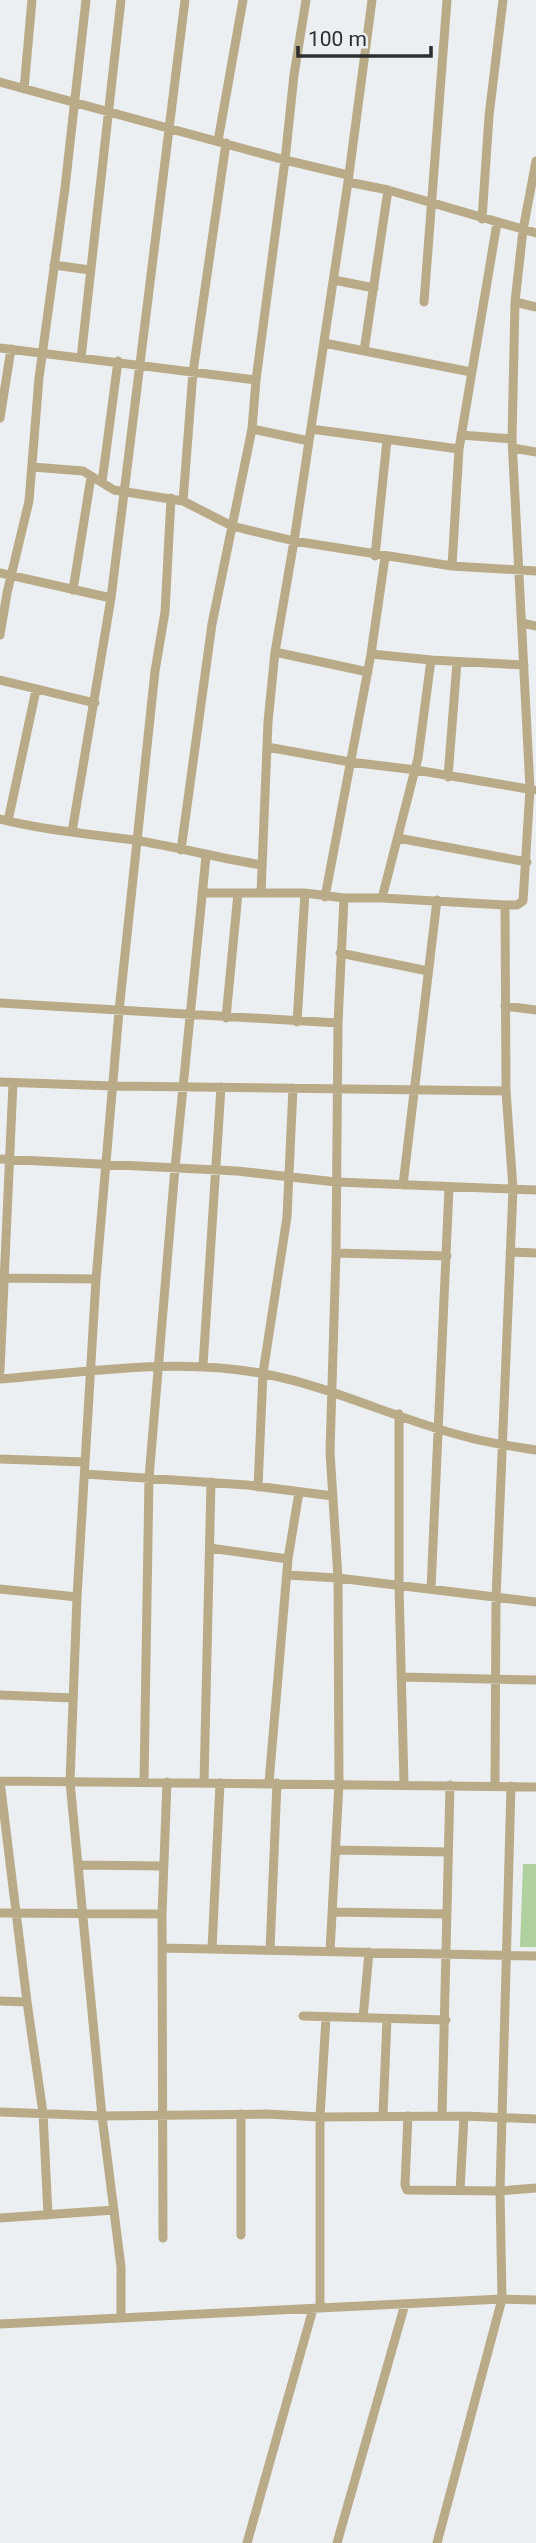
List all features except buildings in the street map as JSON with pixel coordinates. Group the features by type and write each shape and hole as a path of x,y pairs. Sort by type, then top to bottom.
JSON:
{"street":[{"path":"24,89 32,0"},
{"path":"0,635 11,576 27,516 42,353 76,102 86,0"},
{"path":"80,358 121,0"},
{"path":"72,832 111,598 185,0"},
{"path":"183,501 193,372 243,0"},
{"path":"181,850 212,624 252,429 294,75 306,0"},
{"path":"261,893 267,747 275,652 334,280 372,0"},
{"path":"424,302 447,0"},
{"path":"482,219 489,116 503,0"},
{"path":"0,82 222,142 536,233"},
{"path":"202,894 305,893 325,897 505,905 517,905 523,901 533,789 513,443 515,302 523,230 536,161"},
{"path":"364,351 387,190"},
{"path":"452,566 459,449 497,223"},
{"path":"54,265 90,270"},
{"path":"334,280 374,288"},
{"path":"515,302 536,307"},
{"path":"324,342 471,372"},
{"path":"0,348 256,380"},
{"path":"0,418 11,349"},
{"path":"102,482 118,361"},
{"path":"252,429 309,441"},
{"path":"311,429 459,449"},
{"path":"461,435 513,443 536,452"},
{"path":"325,897 371,654 387,440"},
{"path":"33,467 83,471 108,488 183,501 232,526 294,541 380,557 452,566 536,570"},
{"path":"73,590 91,477"},
{"path":"121,2318 121,2267 102,2116 70,1782 96,1279 119,1011 155,671 165,612 171,498"},
{"path":"0,573 111,598"},
{"path":"522,623 536,626"},
{"path":"275,652 368,672"},
{"path":"371,654 524,665"},
{"path":"382,898 416,770 426,714 431,660"},
{"path":"448,777 457,662"},
{"path":"0,680 95,704"},
{"path":"36,690 4,820 137,841 262,865"},
{"path":"267,747 533,789"},
{"path":"398,838 527,862"},
{"path":"144,1782 149,1478 175,1168 206,856"},
{"path":"226,1018 237,893"},
{"path":"297,1022 305,893"},
{"path":"330,1952 339,1783 338,1578 330,1452 336,1254 338,1023 344,898"},
{"path":"403,1185 437,901"},
{"path":"495,1785 496,1598 513,1189 506,1091 505,905"},
{"path":"340,953 428,971"},
{"path":"0,1003 338,1023"},
{"path":"505,1006 536,1010"},
{"path":"0,1082 506,1091"},
{"path":"0,1371 5,1159 13,1083"},
{"path":"203,1366 221,1087"},
{"path":"258,1487 263,1373 285,1235 293,1088"},
{"path":"5,1159 215,1170 336,1182 536,1190"},
{"path":"431,1589 449,1188"},
{"path":"510,1252 536,1253"},
{"path":"336,1254 447,1256"},
{"path":"2,1278 96,1279"},
{"path":"0,1379 159,1366 203,1366 263,1373 333,1392 437,1429 502,1445 536,1450"},
{"path":"399,1415 399,1586 404,1784"},
{"path":"0,1459 85,1462"},
{"path":"85,1474 211,1482 333,1496"},
{"path":"204,1783 211,1482"},
{"path":"270,1950 273,1783 288,1559 299,1492"},
{"path":"210,1548 288,1559"},
{"path":"287,1575 338,1578 536,1602"},
{"path":"0,1589 78,1597"},
{"path":"401,1677 536,1680"},
{"path":"0,1695 73,1698"},
{"path":"48,2215 43,2113 0,1781 536,1787"},
{"path":"163,2238 162,1914 167,1782"},
{"path":"212,1949 220,1783"},
{"path":"442,2116 450,1785"},
{"path":"437,2543 502,2299 500,2191 511,1786"},
{"path":"336,1850 448,1852"},
{"path":"79,1865 163,1866"},
{"path":"332,1912 446,1914"},
{"path":"0,1913 162,1914"},
{"path":"162,1948 536,1956"},
{"path":"363,2018 369,1952"},
{"path":"0,2001 27,2002"},
{"path":"303,2016 446,2020"},
{"path":"247,2543 316,2309 320,2117 326,2018"},
{"path":"383,2115 387,2019"},
{"path":"0,2112 102,2116 241,2114 536,2119"},
{"path":"241,2114 241,2235"},
{"path":"408,2116 407,2190 500,2191 536,2188"},
{"path":"460,2191 464,2116"},
{"path":"0,2218 114,2210"},
{"path":"0,2324 502,2299 536,2300"},
{"path":"337,2543 405,2304"}],"green space":[{"path":"523,1864 536,1864 536,1947 520,1947"}]}
